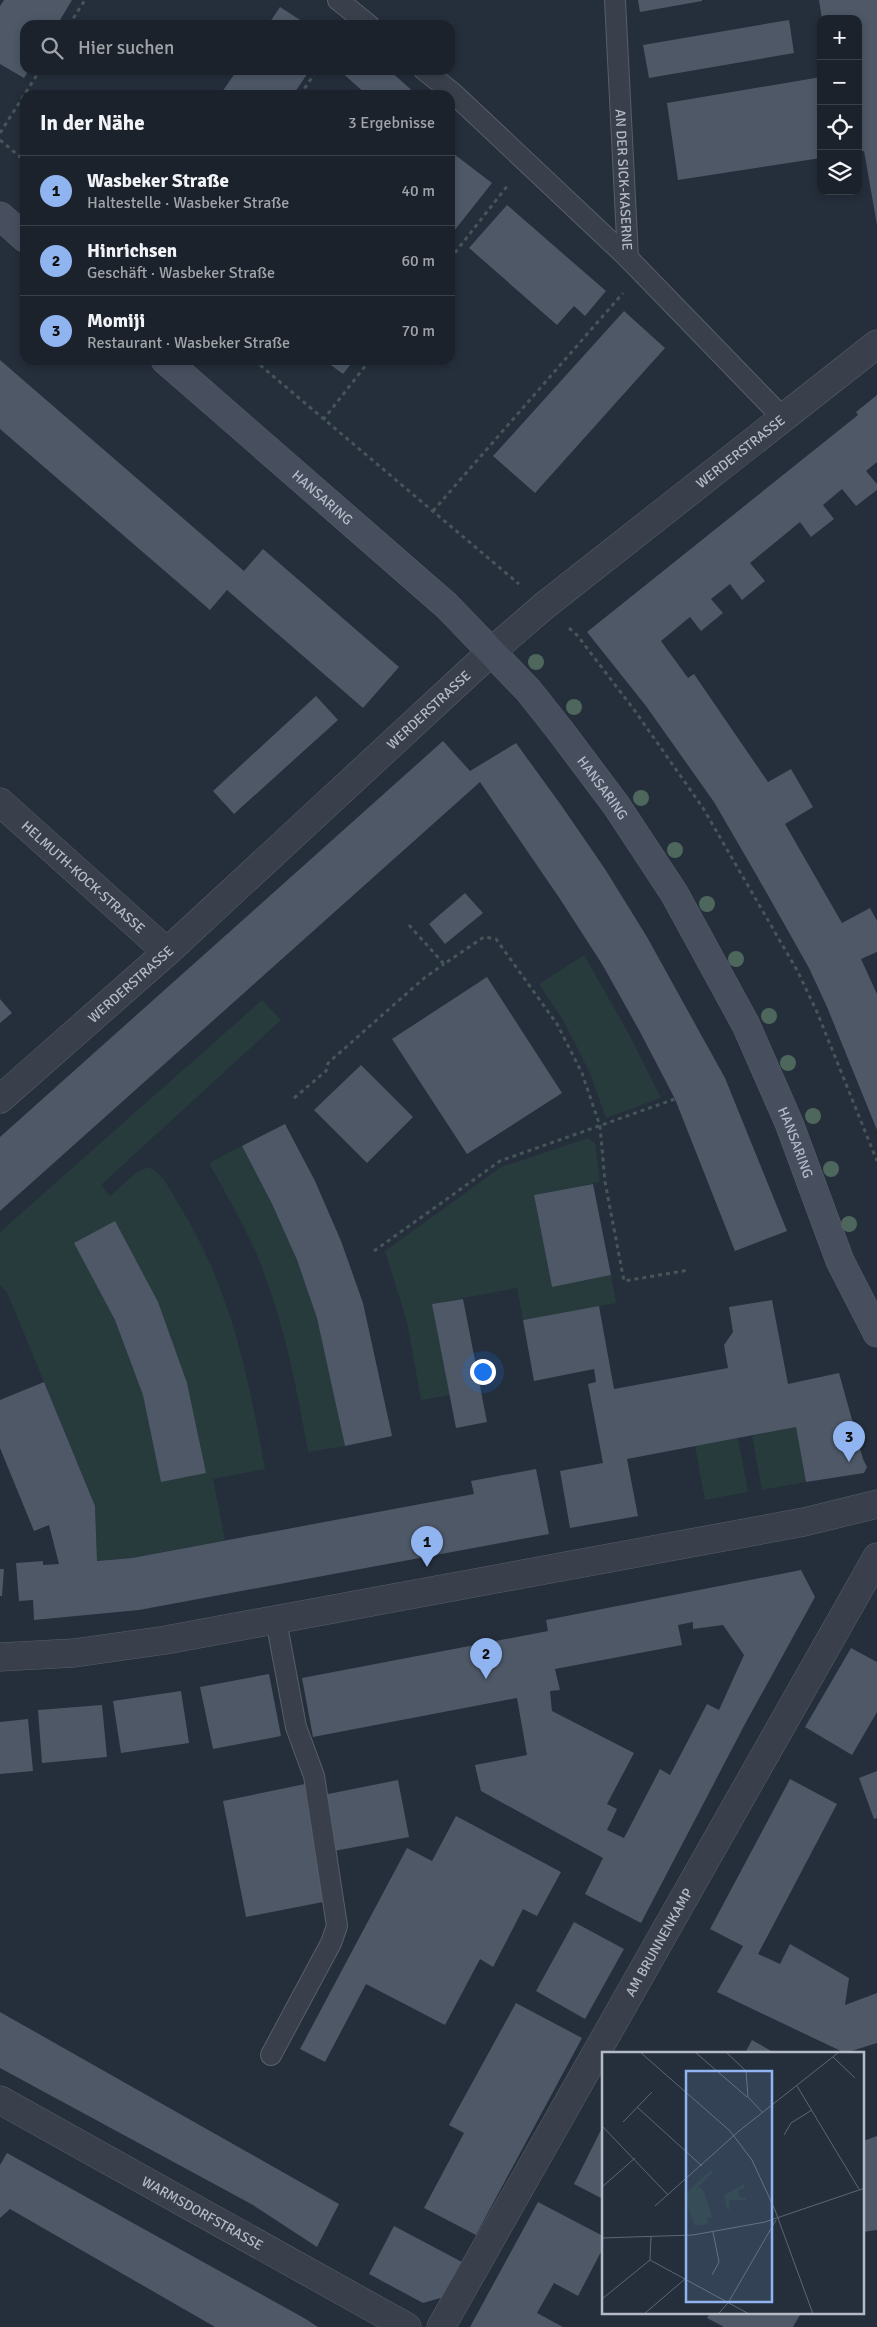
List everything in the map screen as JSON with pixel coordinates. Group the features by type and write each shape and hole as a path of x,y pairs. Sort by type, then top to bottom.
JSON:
{"main road":[{"path":"0,216 20,234"},
{"name":"HANSARING","path":"171,365 447,606 492,651 559,728 610,798 674,893 697,932 746,1025 789,1122 840,1261 877,1333"}],"street":[{"name":"WERDERSTRASSE","path":"0,1099 167,952 492,651 544,606 877,344"},
{"name":"HELMUTH-KOCK-STRASSE","path":"0,802 167,952"},
{"path":"0,1657 74,1653 166,1640 804,1522 877,1504"},
{"name":"AM BRUNNENKAMP","path":"442,2327 877,1557"},
{"name":"WARMSDORFSTRASSE","path":"0,2100 407,2327"}],"lane":[{"path":"338,0 363,20"},
{"name":"AN DER SICK-KASERNE","path":"615,0 628,258 783,418"},
{"path":"430,75 449,90"},
{"path":"455,95 628,258"},
{"path":"271,2055 331,1943 337,1926 314,1776 296,1727 276,1620"}],"path":[{"path":"72,20 85,0"},
{"path":"27,90 37,75"},
{"path":"303,90 314,75"},
{"path":"0,133 20,102"},
{"path":"0,140 20,158"},
{"path":"455,253 526,162"},
{"path":"433,511 642,272"},
{"path":"260,365 577,635 635,711 704,808 798,972 817,1012 877,1161"},
{"path":"323,420 366,365"},
{"path":"409,925 444,964"},
{"path":"294,1098 326,1071 328,1063 423,979 484,937 496,939 556,1024 582,1074 600,1126 606,1182 624,1281 689,1270"},
{"path":"374,1251 500,1162 675,1100"}],"shaded area":[{"path":"584,955 630,1036 661,1098 606,1118 589,1071 563,1020 539,984"},
{"path":"262,1000 281,1020 101,1185 110,1196 137,1172 149,1167 163,1179 173,1194 197,1236 225,1300 244,1366 265,1469 213,1479 225,1540 132,1558 97,1561 95,1506 7,1292 0,1285 0,1232"},
{"path":"588,1138 595,1143 600,1182 534,1195 552,1287 611,1275 616,1303 523,1320 517,1288 433,1304 450,1395 421,1400 407,1322 385,1251 501,1167"},
{"path":"242,1146 284,1230 310,1296 325,1350 345,1446 308,1452 293,1374 273,1298 249,1237 209,1163"},
{"path":"796,1427 806,1482 762,1490 752,1436"},
{"path":"738,1438 748,1492 705,1500 695,1446"}],"building":[{"path":"4,0 72,0 60,20 20,20 20,75 26,75 24,78 0,64 0,6"},
{"path":"638,0 702,0 702,1 640,12"},
{"path":"819,0 877,0 877,225 864,151 862,151 862,15 821,15"},
{"path":"280,7 300,20 271,20"},
{"path":"789,20 794,53 649,78 643,45"},
{"path":"234,75 307,75 296,90 223,90"},
{"path":"345,75 395,75 411,90 361,90"},
{"path":"817,78 817,159 678,180 667,103"},
{"path":"455,155 492,183 455,230"},
{"path":"507,205 606,291 585,316 574,306 557,325 469,248"},
{"path":"624,311 665,348 535,493 493,456"},
{"path":"0,360 244,571 263,549 399,667 363,708 227,590 210,610 0,429"},
{"path":"331,365 350,365 343,374"},
{"path":"877,395 877,462 866,471 877,484 877,490 856,506 842,489 823,505 834,519 811,537 800,522 750,563 765,581 742,600 730,584 711,599 723,613 701,631 690,617 661,641 688,678 694,674 768,782 791,769 813,807 785,824 842,923 870,908 877,921 877,952 861,959 877,994 877,1130 827,1007 809,968 714,802 646,706 587,632 858,415 856,412"},
{"path":"316,696 338,720 234,814 213,791"},
{"path":"443,741 470,771 516,743 561,805 605,869 647,937 725,1078 787,1231 735,1251 675,1099 639,1030 602,964 480,782 0,1211 0,1137"},
{"path":"465,893 483,913 445,944 429,924"},
{"path":"487,977 562,1093 467,1154 392,1039"},
{"path":"0,999 12,1013 0,1023"},
{"path":"361,1065 413,1117 367,1163 314,1110"},
{"path":"285,1124 315,1181 341,1241 363,1303 392,1436 345,1446 317,1318 297,1260 272,1204 242,1146"},
{"path":"593,1184 611,1275 552,1287 534,1195"},
{"path":"115,1221 158,1302 187,1383 206,1473 161,1482 143,1395 115,1320 74,1243"},
{"path":"463,1299 487,1422 456,1428 432,1304"},
{"path":"772,1300 788,1384 839,1373 863,1459 867,1467 864,1473 806,1482 796,1427 627,1459 638,1516 570,1528 560,1471 603,1463 588,1384 596,1382 594,1369 534,1381 523,1320 599,1306 614,1389 728,1368 724,1345 733,1332 729,1307"},
{"path":"44,1382 95,1506 97,1561 132,1558 474,1494 471,1481 536,1469 549,1534 139,1610 34,1620 33,1600 19,1601 16,1563 43,1561 43,1565 59,1564 49,1525 34,1531 0,1448 0,1400"},
{"path":"0,1569 4,1569 2,1596 0,1596"},
{"path":"801,1570 815,1597 745,1724 641,1923 585,1894 603,1858 481,1791 475,1765 527,1755 517,1698 313,1737 302,1678 548,1631 546,1620","holes":["693,1622 693,1629 723,1625 744,1655 719,1710 707,1704 670,1775 660,1769 624,1838 607,1830 617,1809 607,1804 634,1753 552,1711 550,1691 560,1690 555,1669 682,1645 678,1625"]},
{"path":"851,1648 877,1662 877,1712 852,1755 805,1727"},
{"path":"269,1674 281,1736 213,1749 200,1687"},
{"path":"181,1691 189,1743 121,1753 113,1701"},
{"path":"102,1705 107,1757 42,1763 38,1710"},
{"path":"28,1719 33,1771 0,1774 0,1722"},
{"path":"877,1771 877,1818 874,1819 859,1778"},
{"path":"790,1779 837,1804 758,1954 780,1964 790,1944 849,1978 845,2005 877,1993 877,2043 843,2052 717,1992 743,1946 710,1929"},
{"path":"398,1780 409,1837 334,1851 323,1795"},
{"path":"305,1784 328,1901 246,1917 223,1801"},
{"path":"456,1816 561,1872 537,1916 523,1909 493,1967 480,1959 445,2025 366,1984 325,2062 300,2049 407,1848 432,1861"},
{"path":"574,1922 624,1949 585,2019 536,1991"},
{"path":"516,2003 582,2038 476,2235 424,2208 464,2133 449,2125"},
{"path":"0,2012 339,2204 317,2247 253,2205 0,2068"},
{"path":"752,2040 773,2052 746,2052"},
{"path":"602,2128 602,2198 574,2184"},
{"path":"877,2136 877,2230 864,2232 864,2141"},
{"path":"7,2153 318,2327 215,2327 10,2209 0,2218 0,2165"},
{"path":"538,2202 602,2235 602,2250 578,2296 554,2283 537,2313 563,2327 470,2327"},
{"path":"394,2226 462,2262 444,2297 423,2303 369,2274"},
{"path":"709,2314 800,2314 793,2327 724,2327 707,2318"}],"place":[{"name":"Momiji","path":"849,1462"},
{"name":"Wasbeker Straße","path":"427,1567"},
{"name":"Hinrichsen","path":"486,1679"}]}
